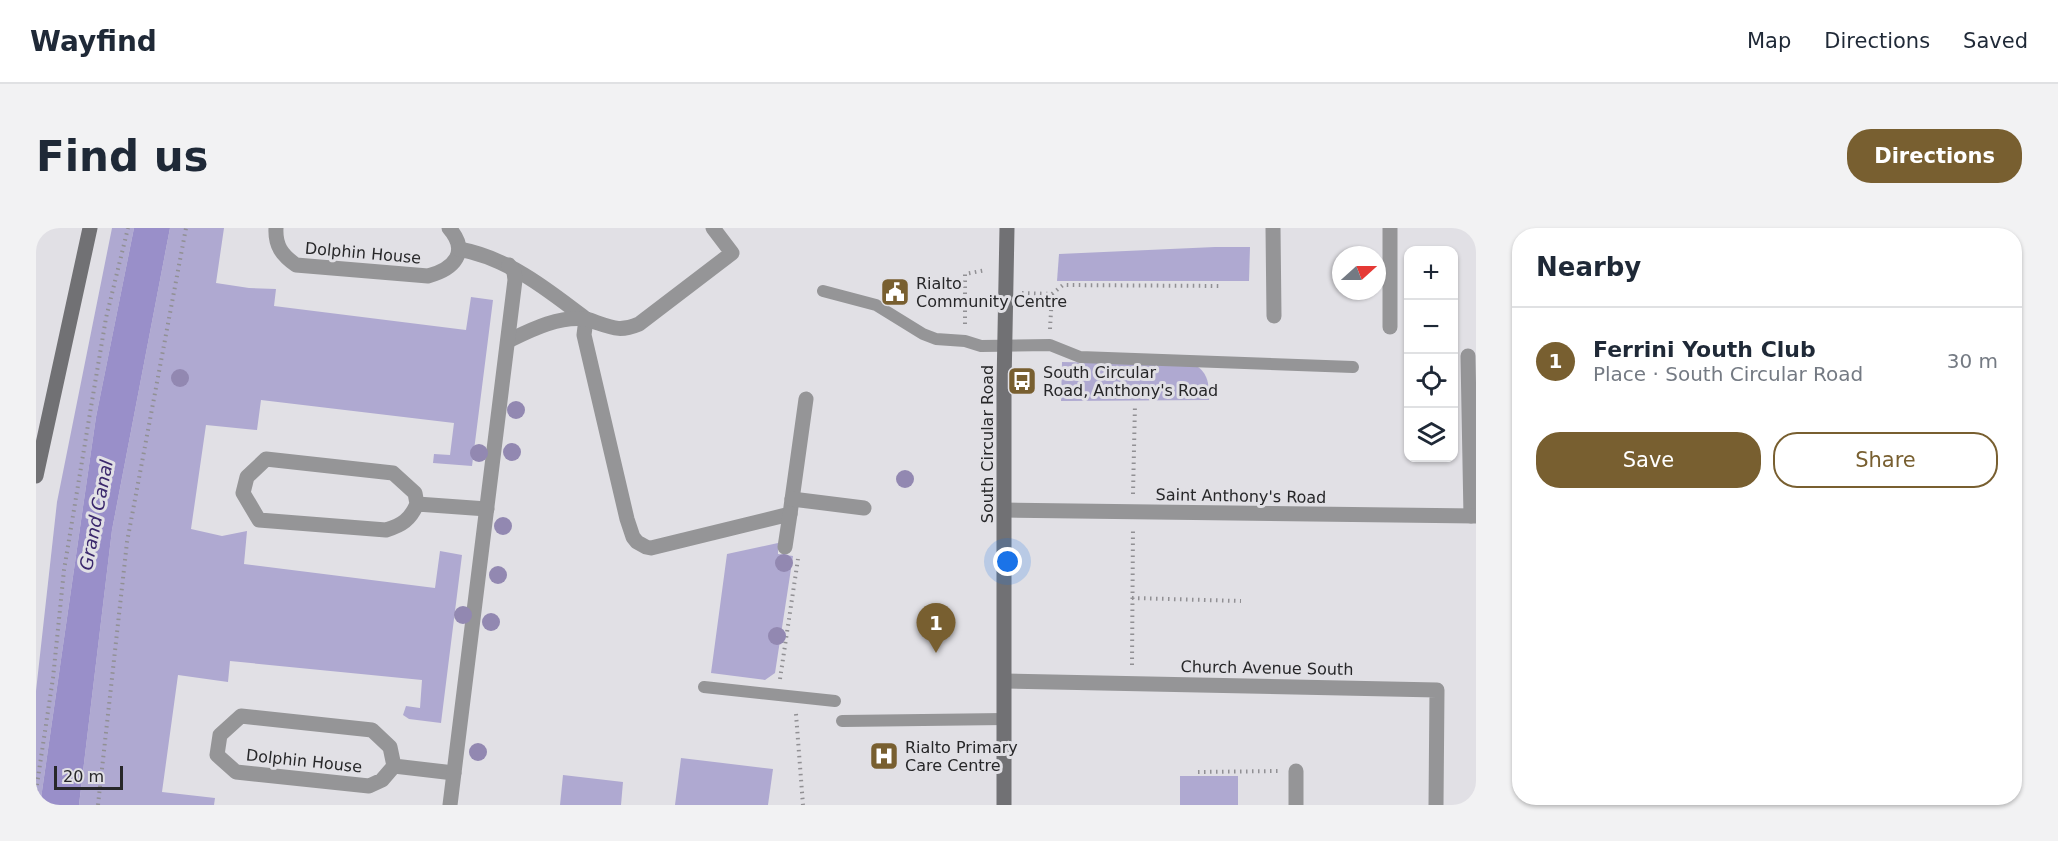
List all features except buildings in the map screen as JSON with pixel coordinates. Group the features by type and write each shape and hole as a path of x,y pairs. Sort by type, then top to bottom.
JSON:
{"main road":[{"path":"36,476 90,228"},
{"name":"South Circular Road","path":"1004,805 1007,228"}],"street":[{"name":"Dolphin House","path":"276,228 275,237 282,254 296,265 428,276 444,272 455,261 459,249"},
{"path":"448,228 455,236 459,249 480,253 509,265 529,277 585,319 612,328 626,329 639,324 732,253 713,228"},
{"path":"1273,228 1274,316"},
{"path":"1390,228 1390,327"},
{"path":"450,805 515,280 514,272 509,265"},
{"path":"508,341 539,326 559,321 585,319"},
{"path":"585,319 584,335 627,519 637,542 646,547 668,545 791,506 864,508"},
{"path":"1468,356 1473,516"},
{"path":"785,548 806,399"},
{"path":"266,459 393,473 415,493 417,504 411,517 401,525 386,530 259,520 243,493 247,477 266,459"},
{"path":"417,504 487,509"},
{"name":"Saint Anthony's Road","path":"1005,510 1473,516"},
{"name":"Church Avenue South","path":"1005,681 1437,690 1436,805"},
{"name":"Dolphin House","path":"240,716 372,730 390,747 394,766 382,780 369,786 236,772 217,755 220,735 240,716"},
{"path":"394,766 454,773"},
{"path":"1296,771 1296,805"}],"lane":[{"path":"823,291 876,305 923,334 936,339 965,341 981,346 1050,345 1080,357 1353,367"},
{"path":"704,687 835,701"},
{"path":"842,721 1004,719"}],"path":[{"path":"36,791 53,678 64,570 106,318 128,228"},
{"path":"98,805 128,542 186,228"},
{"path":"965,341 965,274 986,270"},
{"path":"1006,292 1052,294 1063,285 1221,286"},
{"path":"1050,345 1052,294"},
{"path":"1134,488 1135,404"},
{"path":"1132,661 1133,536"},
{"path":"777,695 798,558"},
{"path":"1132,597 1241,601"},
{"path":"1198,772 1296,771"}],"shaded area":[{"path":"112,228 134,228 96,417 40,805 36,805 36,691 57,502"},
{"path":"170,228 224,228 216,283 276,289 274,306 466,330 471,297 493,300 472,466 433,463 434,454 450,455 454,423 261,400 257,430 206,425 191,529 222,536 247,531 244,564 435,588 440,551 462,555 441,723 409,719 403,715 406,706 420,708 422,680 230,661 228,682 178,675 162,792 215,798 214,805 79,805 112,530"},
{"path":"1250,247 1249,281 1057,281 1059,254"},
{"path":"1062,362 1195,365 1206,376 1209,400 1061,401"},
{"path":"778,543 778,554 793,556 775,673 765,680 711,673 727,554"},
{"path":"681,758 773,769 768,805 675,805"},
{"path":"563,775 623,782 621,805 560,805"},
{"path":"1180,776 1238,776 1238,805 1180,805"}],"water":[{"name":"Grand Canal","path":"134,228 170,228 112,530 79,805 40,805 96,417"}],"place":[{"name":"Rialto Community Centre","path":"895,292"},
{"name":"South Circular Road, Anthony's Road","path":"1022,381"},
{"name":"Ferrini Youth Club","path":"936,653"},
{"name":"Rialto Primary Care Centre","path":"884,756"}]}
